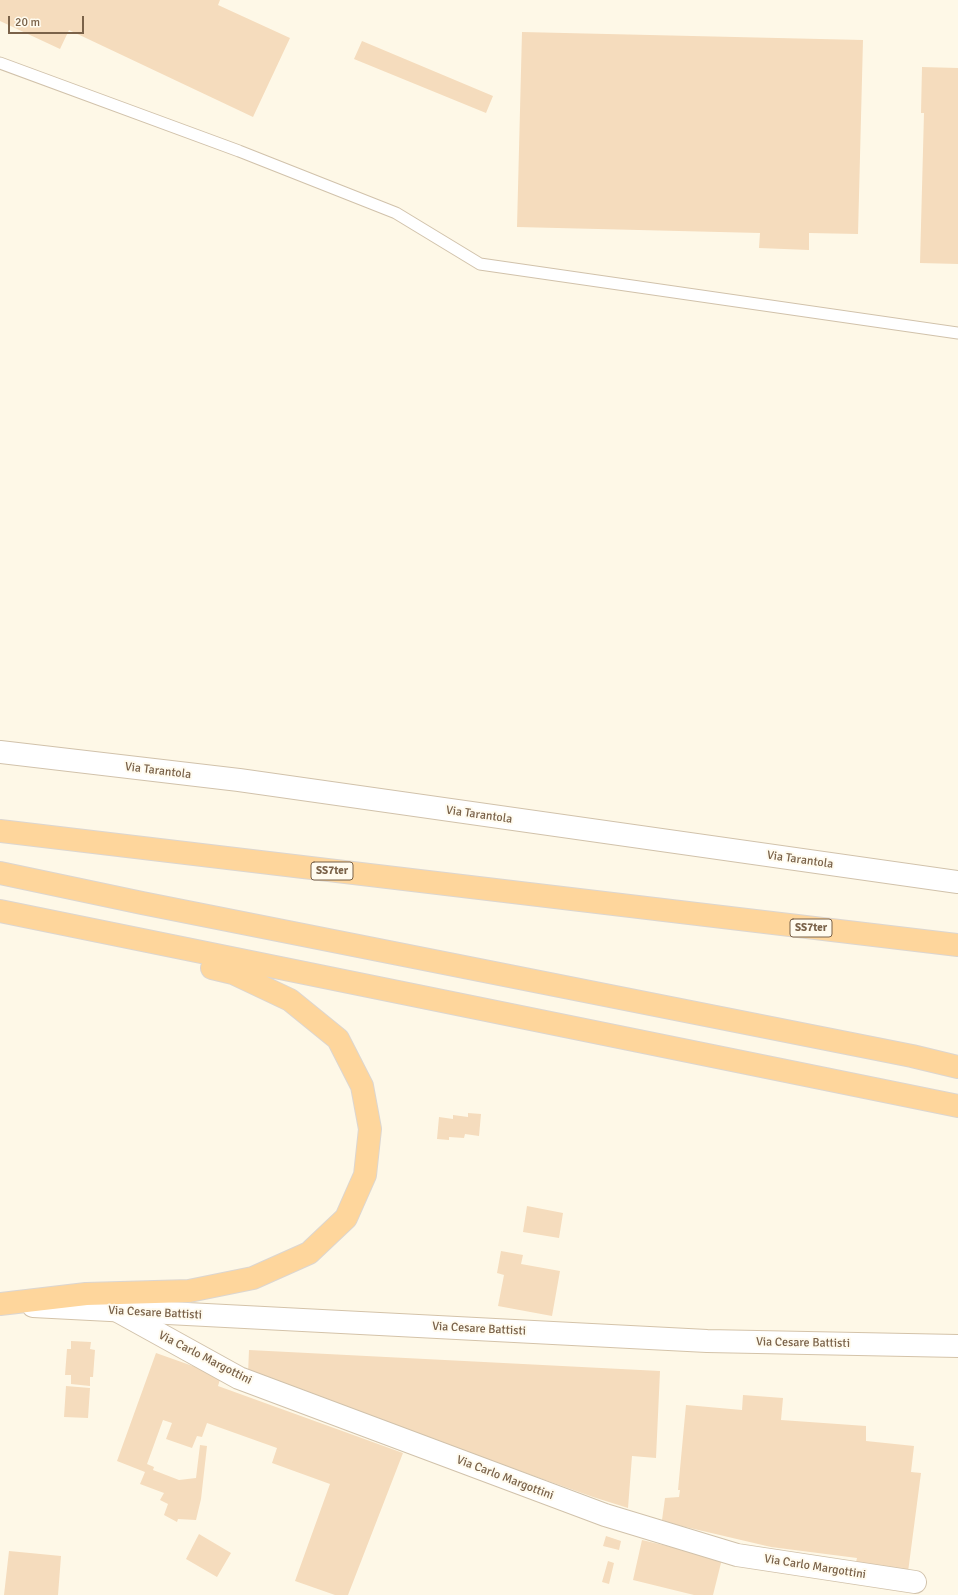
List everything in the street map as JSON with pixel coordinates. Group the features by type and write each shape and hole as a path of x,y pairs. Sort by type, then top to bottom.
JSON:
{"highway":[{"name":"SS7ter","path":"0,831 958,945"},
{"path":"0,873 142,903 912,1056 958,1067"},
{"path":"0,911 958,1106"},
{"path":"0,1304 86,1294 189,1291 253,1278 309,1253 346,1218 365,1175 370,1129 362,1086 338,1038 290,1000 233,973 152,954 105,933"}],"street":[{"name":"Via Tarantola","path":"0,752 239,780 958,882"},
{"name":"Via Cesare Battisti","path":"0,1304 707,1341 958,1346"},
{"name":"Via Carlo Margottini","path":"116,1310 240,1378 605,1515 737,1555 915,1582"}],"lane":[{"path":"0,63 240,151 396,212 480,264 958,333"}],"building":[{"path":"0,0 220,0 218,5 290,38 253,117 69,30 60,49 0,21"},
{"path":"522,32 863,40 858,234 809,233 809,250 759,248 760,233 517,227"},
{"path":"362,41 493,96 486,113 354,59"},
{"path":"922,67 958,68 958,264 920,263 924,113 921,113"},
{"path":"468,1113 481,1114 479,1136 465,1134 464,1138 449,1137 449,1140 437,1139 439,1117 453,1119 453,1115 468,1117"},
{"path":"527,1206 563,1213 559,1238 523,1232"},
{"path":"501,1251 523,1255 521,1264 560,1271 552,1316 498,1306 504,1275 497,1273"},
{"path":"71,1341 91,1342 90,1349 95,1350 93,1377 90,1377 90,1386 71,1384 71,1375 65,1375 67,1349 71,1349"},
{"path":"249,1350 660,1371 656,1458 632,1456 628,1508 593,1497 248,1374"},
{"path":"156,1353 221,1376 218,1386 403,1453 348,1595 335,1595 295,1581 330,1484 272,1463 277,1448 207,1423 202,1437 197,1436 192,1448 166,1439 172,1423 163,1420 147,1464 154,1467 153,1470 179,1480 196,1478 200,1445 207,1446 201,1499 196,1520 178,1519 177,1522 164,1515 168,1504 160,1500 164,1493 140,1484 145,1472 117,1461"},
{"path":"66,1386 90,1388 88,1418 64,1417"},
{"path":"743,1395 783,1398 781,1420 866,1426 866,1441 914,1446 911,1472 921,1473 908,1572 856,1562 857,1558 771,1547 677,1525 662,1520 665,1498 679,1497 680,1490 678,1490 686,1405 742,1410"},
{"path":"199,1534 231,1553 217,1577 186,1559"},
{"path":"606,1536 621,1541 619,1550 603,1546"},
{"path":"642,1540 722,1559 713,1595 694,1595 633,1580"},
{"path":"9,1551 61,1556 58,1595 4,1595"},
{"path":"608,1561 614,1563 609,1584 602,1582"}]}
